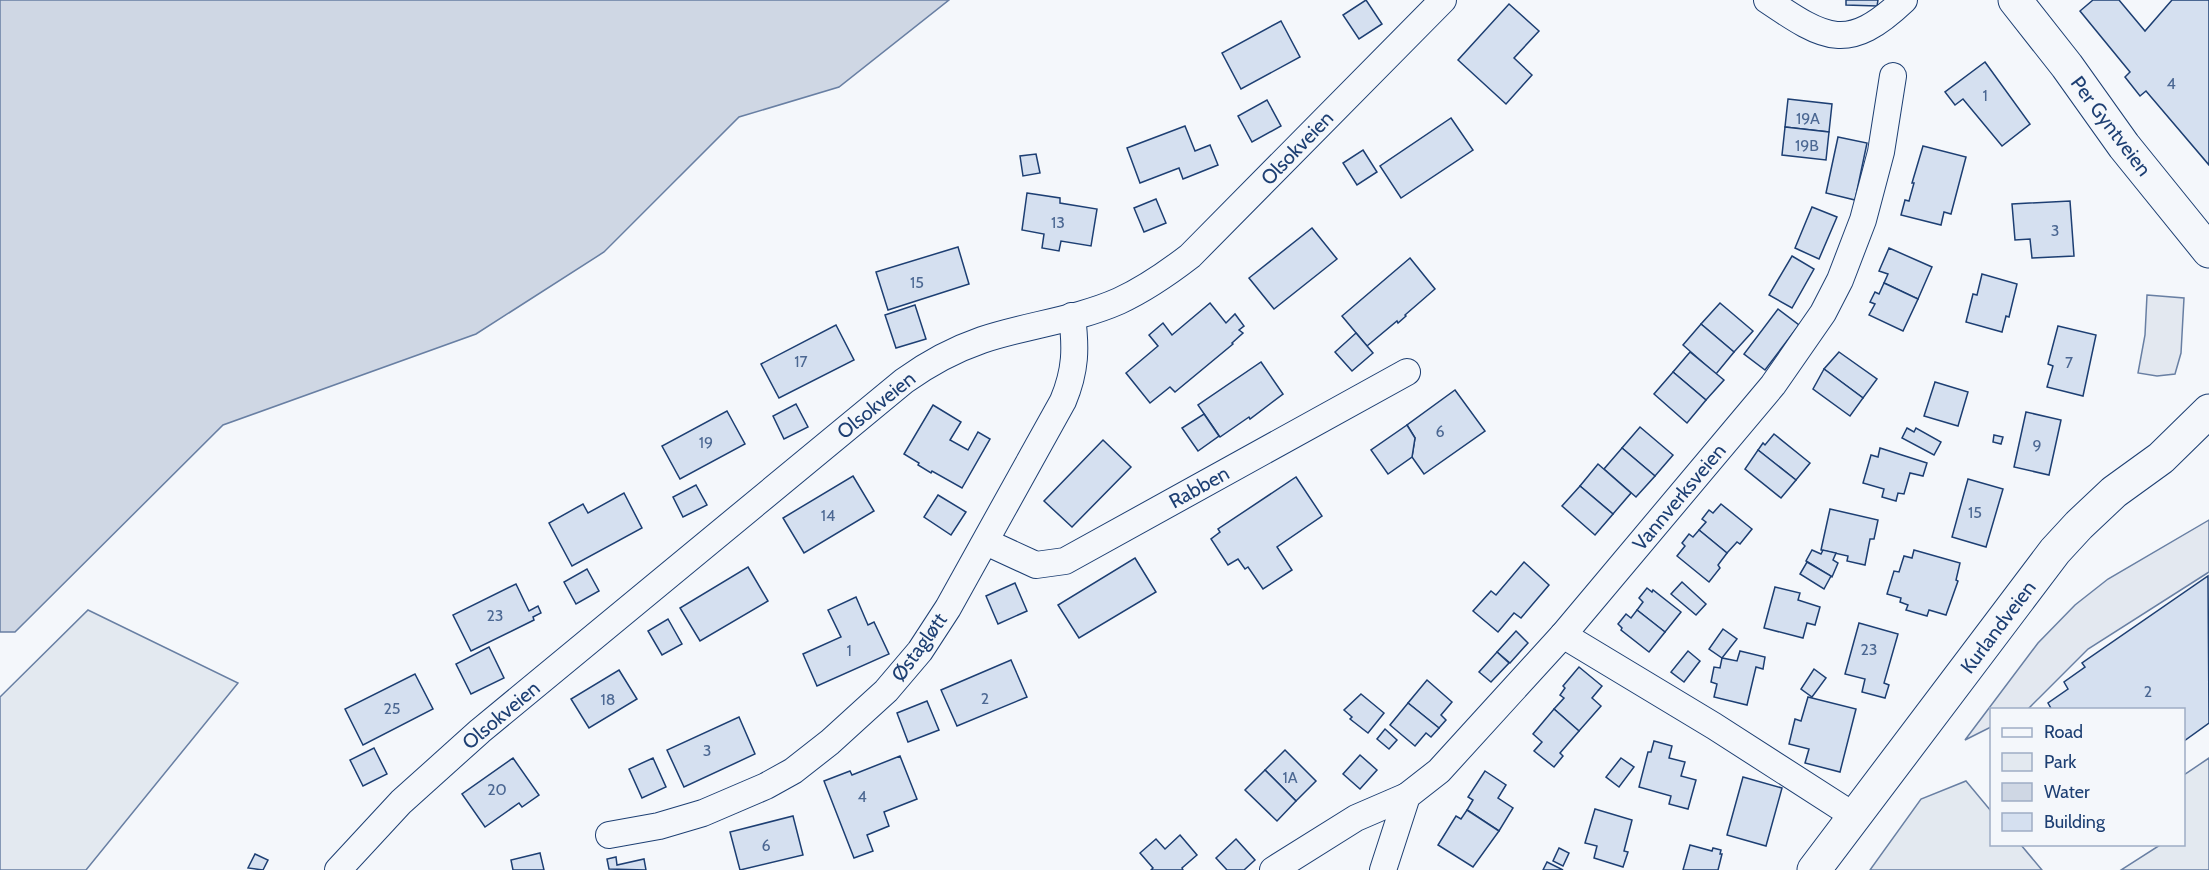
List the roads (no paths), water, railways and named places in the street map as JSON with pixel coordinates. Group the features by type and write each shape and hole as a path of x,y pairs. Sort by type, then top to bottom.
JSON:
{"main road":[{"name":"Per Gyntveien","path":"2015,0 2067,66 2124,146 2209,251"},
{"name":"Kurlandveien","path":"1814,870 2055,551 2114,492 2161,458 2209,411"},
{"name":"Kurlandveien","path":"2161,458 2209,439"}],"street":[{"name":"Olsokveien","path":"338,870 401,802 480,731 904,381 930,363 957,349 1119,301 1162,277 1190,256 1443,0"},
{"path":"1767,0 1803,24 1826,34 1845,36 1872,26 1904,0"},
{"name":"Vannverksveien","path":"1273,870 1356,818 1407,796 1438,771 1563,635 1773,385 1823,313 1844,270 1863,220 1881,152 1893,76"},
{"name":"Østagløtt","path":"609,835 659,826 692,816 766,786 793,771 830,742 886,691 920,651 986,542 1069,387 1076,348 1072,316"},
{"name":"Rabben","path":"986,542 1036,565 1065,561 1407,372"},
{"path":"1563,635 1714,726 1854,816"},
{"path":"1383,870 1407,796"}],"water":[{"path":"0,0 949,0 839,87 739,117 604,252 476,334 223,425 15,632 0,632"}]}
